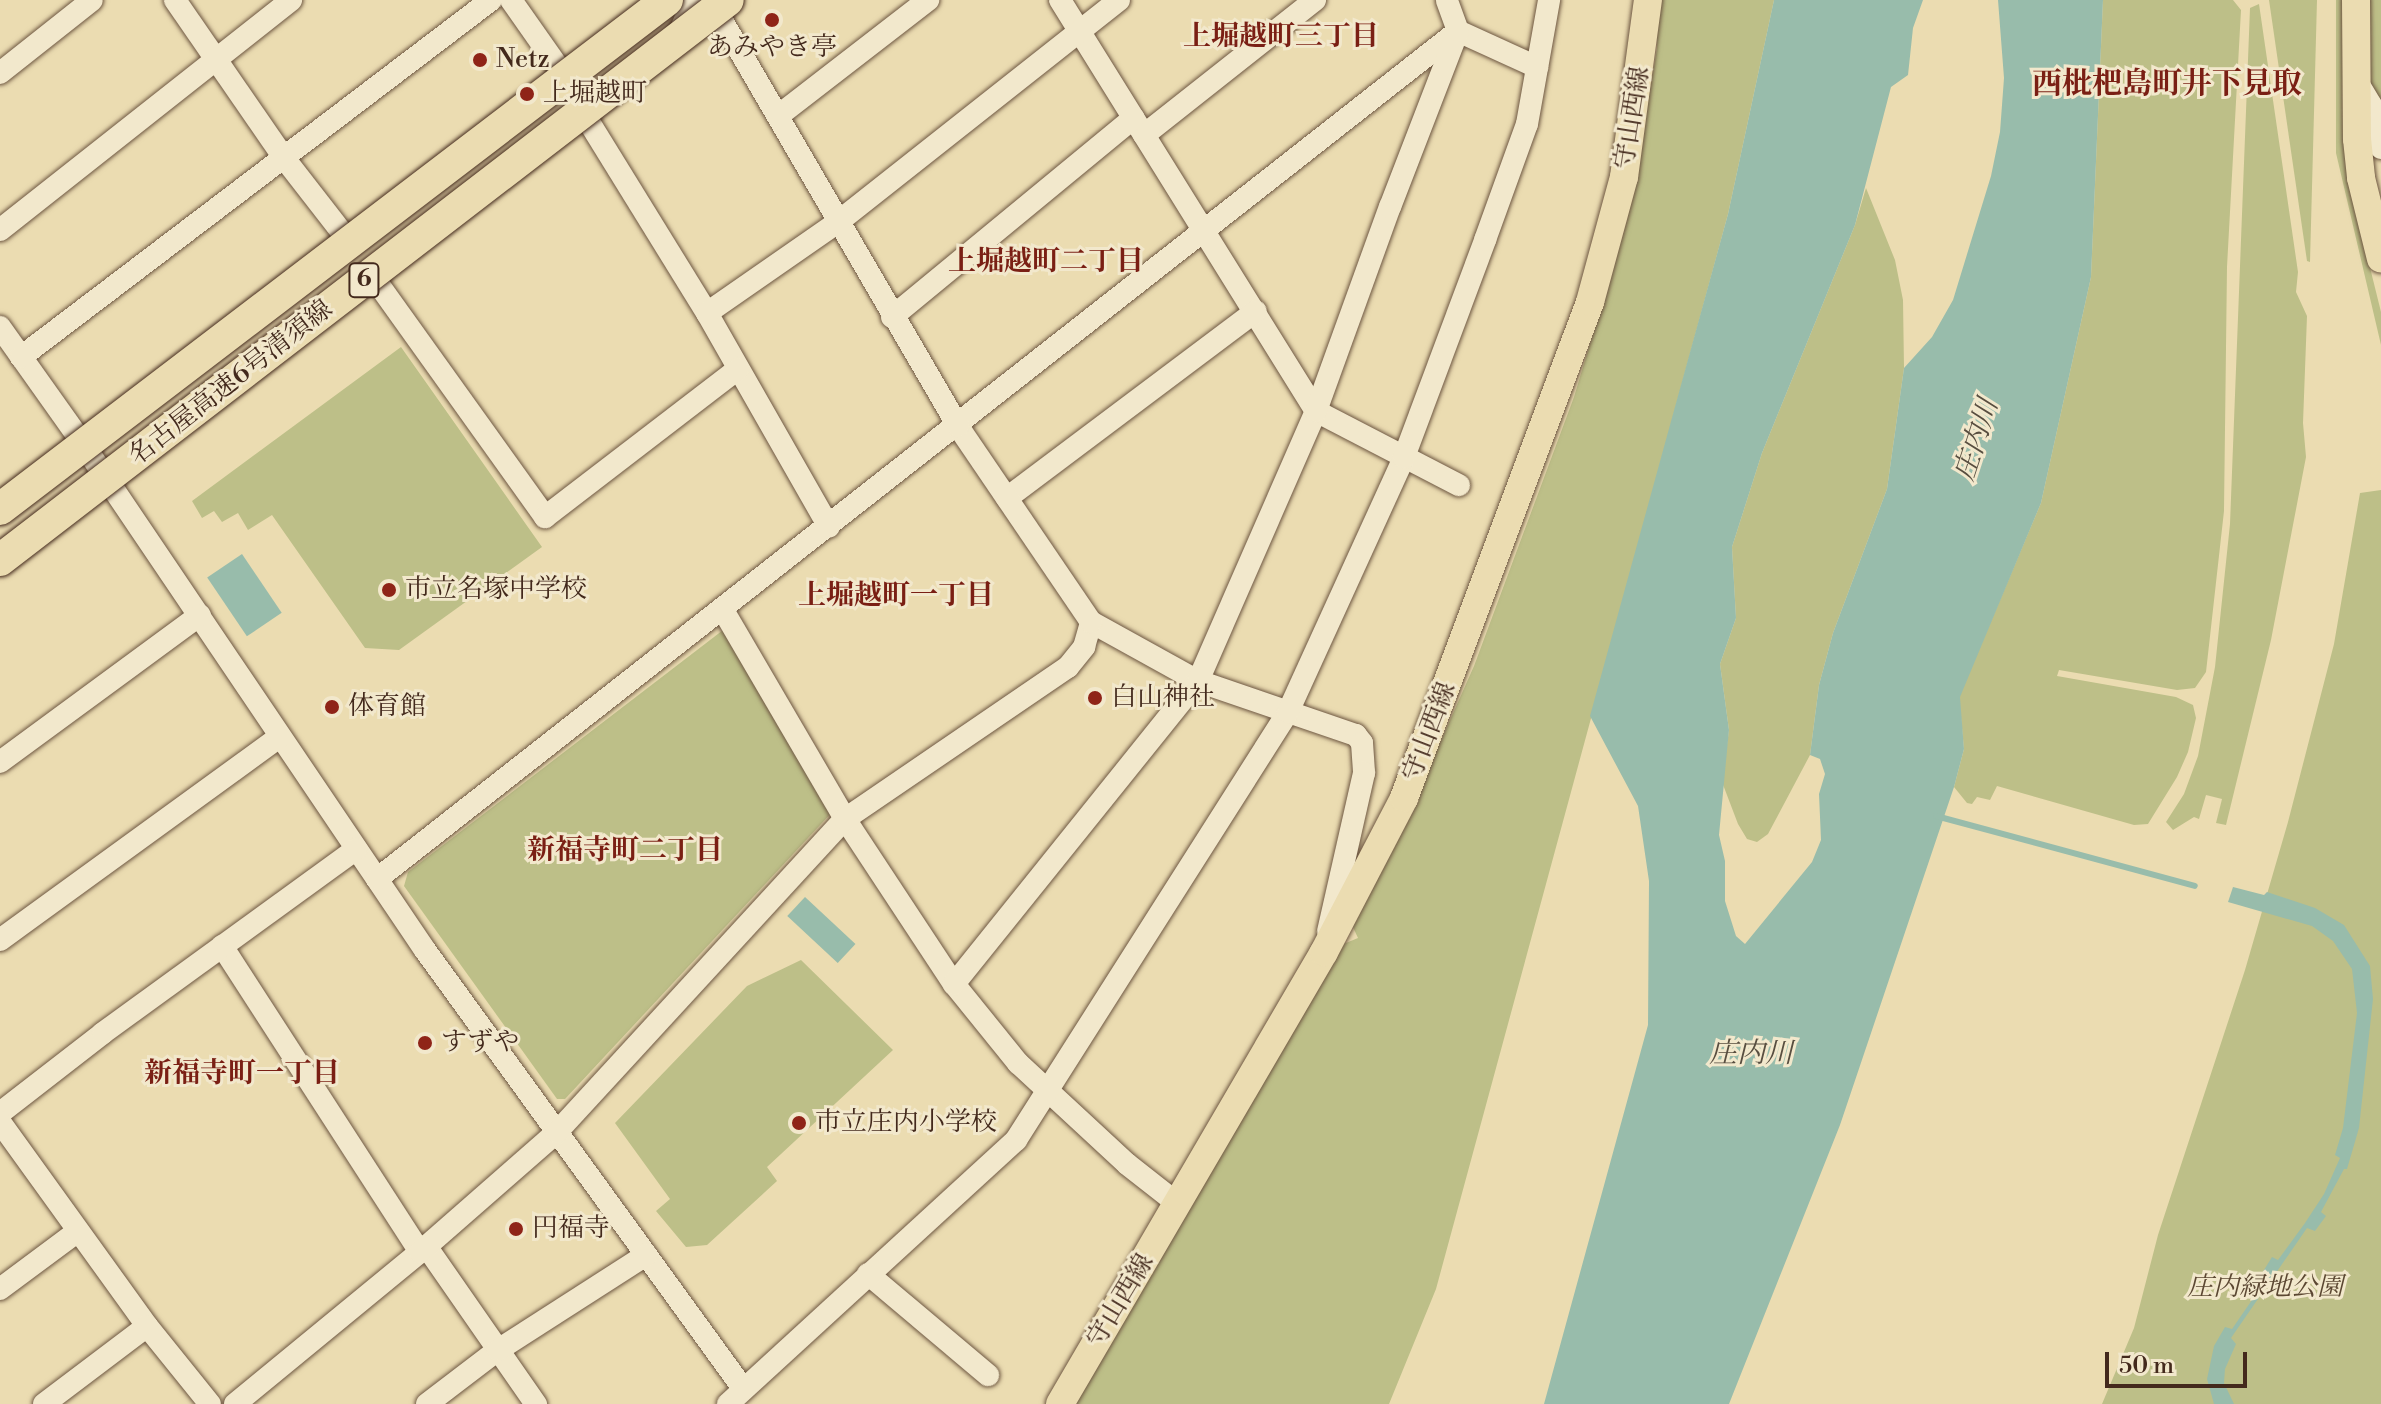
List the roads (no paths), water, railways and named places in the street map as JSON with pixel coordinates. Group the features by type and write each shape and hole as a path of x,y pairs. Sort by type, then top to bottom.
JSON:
{"highway":[{"name":"名古屋高速6号清須線","path":"6,514 92,435 658,4"},
{"path":"6,514 457,182 715,4"},
{"name":"名古屋高速6号清須線","path":"0,560 715,4"}],"main road":[{"name":"守山西線","path":"1060,1404 1324,952 1404,798 1590,302 1624,177 1648,0"},
{"path":"2356,0 2357,139 2361,178 2381,259"}],"street":[{"path":"0,73 92,0"},
{"path":"175,0 284,158 347,239"},
{"path":"0,230 291,0"},
{"path":"21,357 491,0"},
{"path":"511,0 563,74"},
{"path":"674,44 693,0"},
{"path":"0,575 674,44 715,4 737,0"},
{"path":"778,116 928,0"},
{"path":"1060,0 1316,411 1459,485"},
{"path":"707,313 838,222 1119,0"},
{"path":"892,317 1138,127 1315,0"},
{"path":"954,984 1198,681 1316,411 1458,31 1447,0"},
{"path":"0,327 21,357 92,435 112,489 356,849 646,1255 735,1396 1016,1140 1288,712 1404,457 1527,124 1549,0"},
{"path":"92,435 658,4"},
{"path":"715,4 892,317 958,426 1091,622 1198,681 1356,735 1362,743 1364,773 1324,952"},
{"path":"1458,31 1537,67"},
{"path":"377,879 1458,31"},
{"path":"2359,85 2371,105 2381,148"},
{"path":"584,114 707,313 829,527"},
{"path":"374,278 545,517 738,369"},
{"path":"1007,498 1256,311"},
{"path":"723,610 845,819 954,984 1018,1063 1127,1164 1178,1204"},
{"path":"0,762 200,615"},
{"path":"235,1404 423,1249 557,1132 845,819 1068,667 1084,647 1091,622"},
{"path":"0,940 279,737"},
{"path":"0,1113 356,849"},
{"path":"222,946 423,1249 536,1404"},
{"path":"0,1122 147,1326 210,1404"},
{"path":"0,1289 78,1231"},
{"path":"427,1404 498,1350 646,1255"},
{"path":"868,1274 988,1375"},
{"path":"44,1404 147,1326"}],"water":[{"name":"庄内川","path":"1774,0 1923,0 1913,28 1908,75 1891,87 1855,225 1762,453 1732,547 1736,618 1720,664 1729,730 1719,835 1725,861 1725,901 1736,936 1745,944 1812,862 1821,840 1819,794 1825,774 1820,759 1810,755 1819,685 1833,633 1887,489 1904,368 1932,337 1953,300 1991,176 2000,132 2004,78 1998,0 2103,0 2091,277 2041,503 1960,697 1964,749 1954,787 1840,1125 1729,1404 1544,1404 1648,1025 1649,881 1638,806 1590,716 1728,214"},
{"path":"242,554 282,613 247,636 207,577"},
{"path":"2233,887 2264,895 2267,892 2315,908 2344,925 2370,966 2373,999 2359,1128 2347,1169 2344,1169 2321,1212 2326,1216 2315,1231 2307,1228 2231,1338 2236,1344 2225,1369 2224,1383 2234,1404 2214,1404 2207,1379 2214,1346 2225,1327 2232,1329 2263,1284 2259,1278 2272,1257 2278,1260 2305,1223 2324,1194 2340,1158 2335,1155 2343,1128 2357,1013 2352,969 2333,941 2312,926 2228,902"},
{"path":"805,897 855,944 838,963 787,916"}],"waterway":[{"path":"1936,816 2195,886"}],"place":[{"name":"あみやき亭","path":"772,20"},
{"name":"Netz","path":"480,60"},
{"name":"上堀越町","path":"527,94"},
{"name":"市立名塚中学校","path":"389,590"},
{"name":"白山神社","path":"1095,698"},
{"name":"体育館","path":"332,707"},
{"name":"すずや","path":"425,1043"},
{"name":"市立庄内小学校","path":"799,1123"},
{"name":"円福寺","path":"516,1229"}],"district":[{"name":"上堀越町三丁目","path":"1281,37"},
{"name":"西枇杷島町井下見取","path":"2167,84"},
{"name":"上堀越町二丁目","path":"1046,262"},
{"name":"上堀越町一丁目","path":"896,596"},
{"name":"新福寺町二丁目","path":"625,851"},
{"name":"新福寺町一丁目","path":"242,1074"}],"park label":[{"name":"庄内緑地公園","path":"2265,1288"}]}
